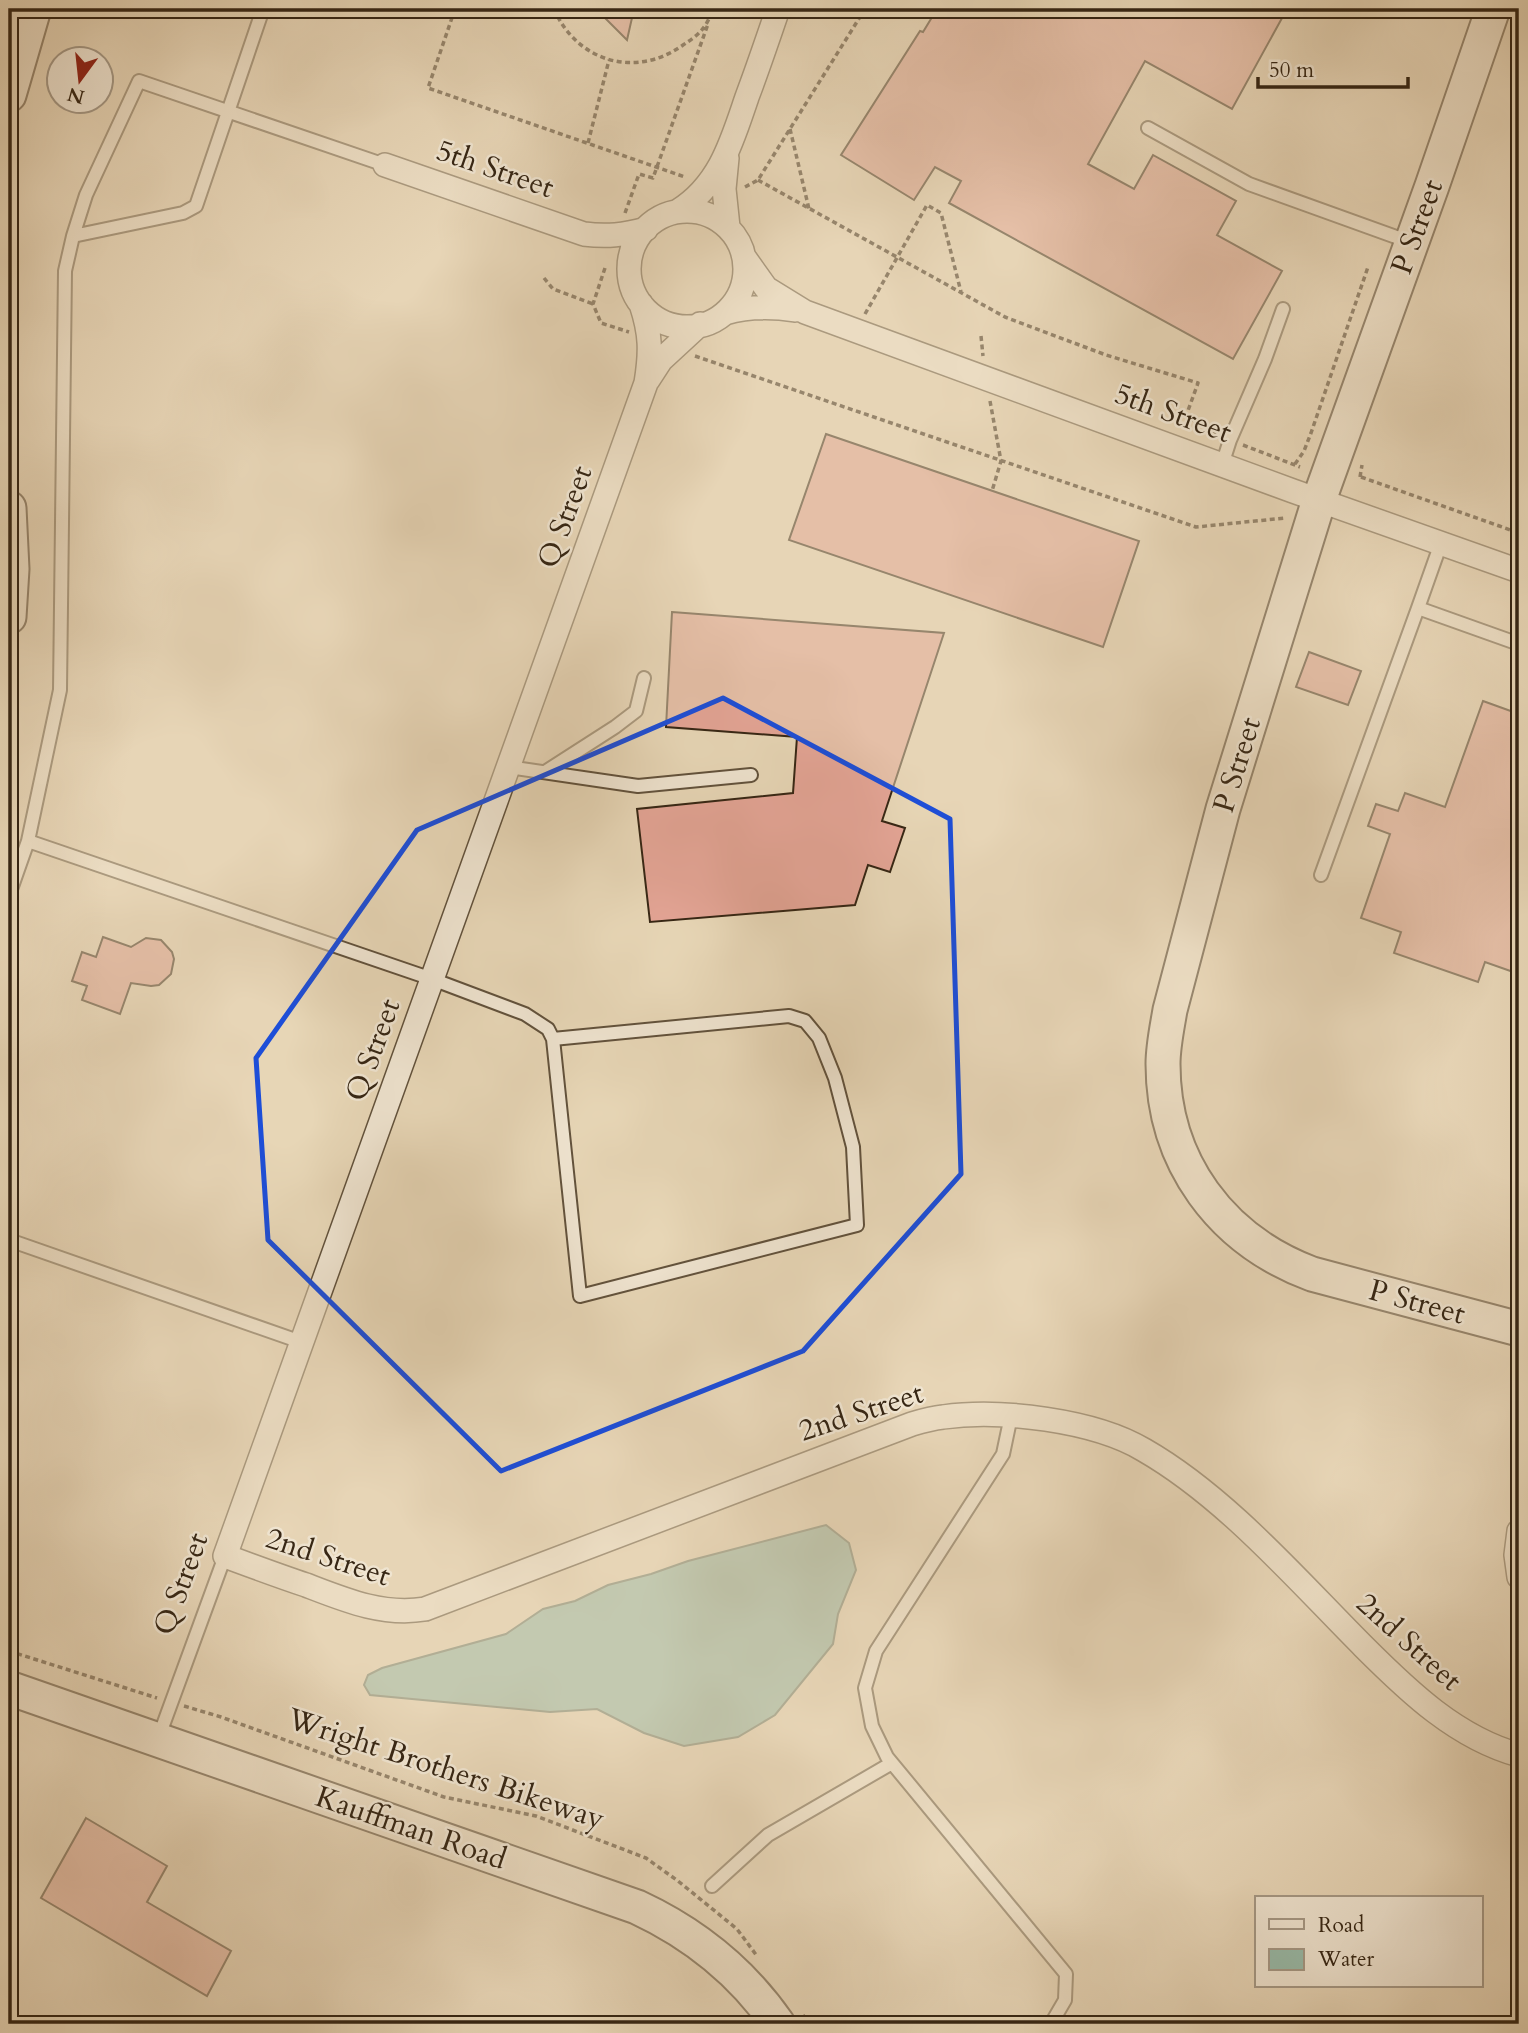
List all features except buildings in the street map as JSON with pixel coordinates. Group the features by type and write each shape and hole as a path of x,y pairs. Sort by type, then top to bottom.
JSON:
{"street":[{"path":"9,95 15,47 34,9"},
{"path":"678,211 704,213 716,218 728,228 737,241 747,270 740,296 725,313 686,327 651,315 641,304 629,277 628,262 631,250 646,229 678,211 708,185 728,152 778,9"},
{"name":"P Street","path":"1489,12 1432,186 1319,500 1223,809 1170,1010 1163,1062 1165,1096 1171,1128 1189,1171 1213,1206 1240,1233 1274,1257 1312,1274 1519,1329"},
{"path":"728,152 724,189 728,228"},
{"name":"5th Street","path":"385,165 584,234 617,236 646,229"},
{"name":"5th Street","path":"584,234 610,255 629,277"},
{"name":"5th Street","path":"744,257 766,288 805,312 1519,571"},
{"name":"Q Street","path":"225,1556 646,383 651,340 641,304"},
{"name":"5th Street","path":"725,313 760,306 805,312"},
{"name":"Q Street","path":"646,383 661,360 699,324"},
{"path":"9,508 12,569 9,617"},
{"name":"2nd Street","path":"225,1556 351,1602 394,1611 425,1609 912,1423 943,1417 1011,1416 1046,1419 1089,1428 1143,1448 1186,1477 1259,1542 1393,1676 1429,1708 1462,1730 1519,1755"},
{"path":"1519,1531 1516,1555 1519,1577"},
{"name":"Kauffman Road","path":"9,1688 647,1912 681,1929 720,1958 755,1993 789,2018"}],"lane":[{"path":"73,236 183,213 197,206 263,9"},
{"path":"9,895 28,841 60,690 65,271 86,195 139,81 385,165"},
{"path":"1148,128 1249,184 1410,242"},
{"path":"1222,465 1283,309"},
{"path":"1321,875 1441,543"},
{"path":"1418,608 1519,645"},
{"path":"545,772 636,711 644,678"},
{"path":"508,767 638,786 751,775"},
{"path":"28,841 432,979 525,1014 548,1029 553,1039 580,1296 858,1225 853,1147 835,1078 819,1038 805,1021 789,1016 553,1039"},
{"path":"9,1240 302,1342"},
{"path":"1011,1416 1003,1454 876,1651 865,1688 872,1726 887,1757 1066,1975 1065,2000 1051,2024"},
{"name":"Q Street","path":"158,1739 225,1556"},
{"path":"712,1886 768,1835 892,1763"}],"path":[{"path":"455,9 428,88 693,180"},
{"path":"554,9 558,19 575,40 597,56 630,63 659,59 684,45 708,24"},
{"path":"623,217 639,174 653,178 713,9"},
{"path":"865,9 758,180 1005,317 1106,355 1198,383 1185,416 1230,440 1300,467"},
{"path":"588,143 609,60"},
{"path":"790,129 809,209"},
{"path":"855,331 927,205 941,213 961,293"},
{"path":"1295,464 1304,451 1368,267"},
{"path":"606,268 593,303 601,323 634,334"},
{"path":"544,278 554,289 593,303"},
{"path":"693,355 1196,527 1287,517"},
{"path":"992,491 1002,461"},
{"path":"1356,477 1519,533"},
{"name":"Wright Brothers Bikeway","path":"9,1650 87,1677 220,1717 444,1797 523,1813 633,1852 660,1867 737,1929 761,1960"},
{"path":"789,2018 810,2024"}],"highlighted area":[{"path":"723,698 950,819 961,1174 803,1351 501,1471 268,1240 256,1058 417,830"}],"water":[{"path":"826,1525 849,1543 856,1570 838,1614 833,1644 775,1715 738,1737 684,1746 644,1733 597,1709 550,1712 370,1695 364,1685 368,1675 382,1668 506,1634 543,1609 575,1601 608,1585"}]}
